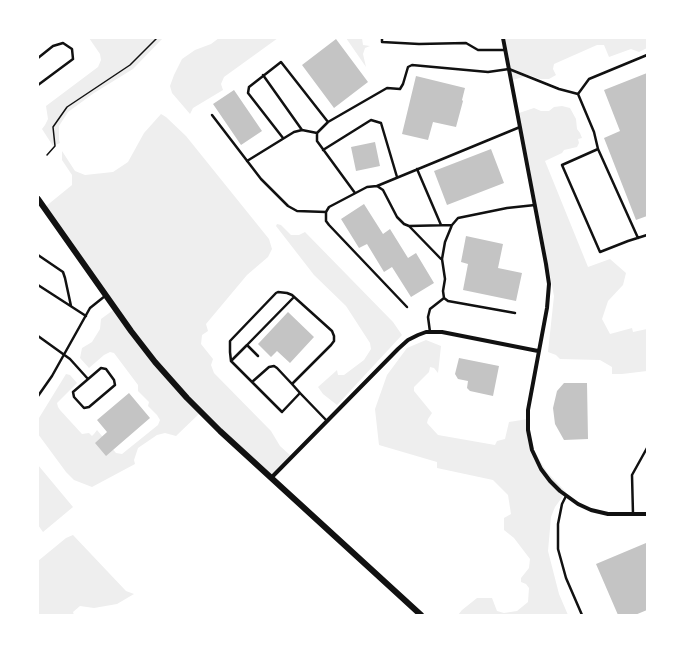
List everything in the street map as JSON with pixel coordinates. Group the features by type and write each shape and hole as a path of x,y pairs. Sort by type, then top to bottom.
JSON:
{"main road":[{"path":"38,199 105,296 146,350 181,392 207,419 421,615"}],"street":[{"path":"503,38 549,284 547,308 528,410 529,437 541,469 550,481 566,496 597,512 614,515 647,514"},
{"path":"271,478 405,343 418,334 430,332 449,333 538,351"}],"lane":[{"path":"382,38 382,42 419,44 466,43 478,50 505,50"},
{"path":"38,58 53,46 63,43 72,49 74,59 38,85"},
{"path":"578,94 589,79 647,55"},
{"path":"283,138 248,92 249,87 281,62 328,122"},
{"path":"316,133 328,122 387,88 400,89 408,67 412,65 488,72 509,69 559,89 578,94"},
{"path":"264,75 302,130"},
{"path":"578,94 594,132 598,149 638,238"},
{"path":"212,115 261,180 288,206 297,211 326,212"},
{"path":"323,150 371,120 382,123 397,177"},
{"path":"407,307 329,225 326,221 326,212 329,207 367,187 377,186 520,126"},
{"path":"247,161 294,132 302,130 316,133"},
{"path":"316,133 317,141 355,193"},
{"path":"598,149 562,165 600,252 647,235"},
{"path":"417,169 441,225"},
{"path":"377,186 383,190 397,217 404,224 409,226 442,259"},
{"path":"515,313 448,301 444,298 443,291 445,279 442,259 445,242 452,225 458,218 480,213 535,205"},
{"path":"409,226 452,225"},
{"path":"38,255 63,272 71,306"},
{"path":"38,285 86,316"},
{"path":"292,384 334,341 334,336 332,331 294,297 287,292 282,292 276,293 230,341 231,361 282,412 300,393"},
{"path":"38,396 92,306 105,296"},
{"path":"231,361 294,297"},
{"path":"430,332 428,317 430,310 444,298"},
{"path":"38,336 64,354 88,379"},
{"path":"247,345 258,356"},
{"path":"252,382 269,367 274,366 327,421"},
{"path":"102,368 106,369 115,383 94,403 85,408 82,407 72,393 88,379 102,368"},
{"path":"633,514 632,475 647,448"},
{"path":"566,496 562,504 558,524 558,549 566,578 582,615"}],"path":[{"path":"47,155 55,146 53,127 67,107 130,65 156,38"}],"shaded area":[{"path":"89,38 163,38 133,69 94,93 68,112 59,126 60,143 53,146 42,129 48,119 46,106 98,67 101,60 100,54"},
{"path":"219,38 278,38 224,77 221,84 223,90 193,108 190,114 172,93 170,86 174,75 182,59 195,50 211,44"},
{"path":"346,38 362,38 363,45 370,46 365,48 363,54 366,67"},
{"path":"505,38 647,38 647,48 639,52 631,49 609,57 604,45 597,45 554,64 553,69 556,75 549,79 540,79 529,75 513,80"},
{"path":"562,106 570,108 576,119 577,129 582,138 578,139 579,143 577,147 564,150 562,153 545,161 588,267 610,259 626,273 623,285 608,301 602,319 610,334 632,328 633,332 647,329 647,371 612,374 612,367 600,360 560,359 556,355 548,352 554,296 519,113 534,108 541,111 549,111 554,107"},
{"path":"161,114 186,136 269,239 272,249 268,257 247,275 206,324 208,331 202,335 201,344 213,359 211,365 214,373 271,431 280,446 291,456 273,476 202,411 176,436 165,433 157,435 138,448 134,460 135,464 92,487 74,480 66,472 38,434 39,418 66,374 70,375 77,383 57,403 58,407 82,434 89,433 92,436 97,430 116,453 122,454 158,425 160,420 148,406 149,402 138,391 138,385 114,353 110,352 104,355 89,368 80,358 82,348 92,342 100,329 101,319 116,308 45,207 72,185 72,175 62,160 62,151 75,171 85,175 113,172 128,162 144,133"},
{"path":"277,224 281,225 291,235 299,235 305,232 393,322 402,335 337,405 323,394 318,387 337,370 338,375 344,375 364,360 371,349 370,343 346,306 314,275 276,226"},
{"path":"426,340 441,346 438,373 434,368 430,367 429,372 414,387 414,391 432,413 427,423 438,435 495,445 497,441 505,439 509,422 528,419 534,451 547,472 566,492 555,507 551,517 548,551 559,594 568,615 458,615 477,598 492,598 497,611 504,613 517,611 528,602 529,588 526,584 521,582 521,578 529,568 530,559 514,538 504,530 504,518 511,514 508,495 493,480 437,468 437,462 379,445 375,409 387,375 407,348"},
{"path":"38,465 73,507 43,532 38,525"},
{"path":"73,535 126,591 134,594 117,604 94,608 80,606 73,612 74,615 38,615 38,561 66,538"}],"building":[{"path":"336,39 368,82 334,108 302,65"},
{"path":"647,73 647,216 636,220 604,138 620,131 604,90"},
{"path":"416,76 465,88 456,127 433,122 428,140 402,134"},
{"path":"234,90 262,131 241,145 213,104"},
{"path":"375,142 380,166 356,171 351,147"},
{"path":"491,149 504,183 447,205 434,171"},
{"path":"364,204 383,234 390,229 408,258 416,253 434,283 411,297 392,267 384,272 367,244 359,248 341,219"},
{"path":"466,236 503,244 498,268 522,273 516,301 463,290 468,264 461,262"},
{"path":"288,312 314,337 290,363 277,351 271,357 258,344"},
{"path":"459,358 499,366 493,396 470,391 467,388 468,381 458,379 455,374"},
{"path":"564,383 587,383 588,439 564,440 555,424 553,408 557,391"},
{"path":"129,393 150,418 106,456 95,443 107,432 97,420"},
{"path":"646,543 647,610 635,615 618,615 596,564"}]}
